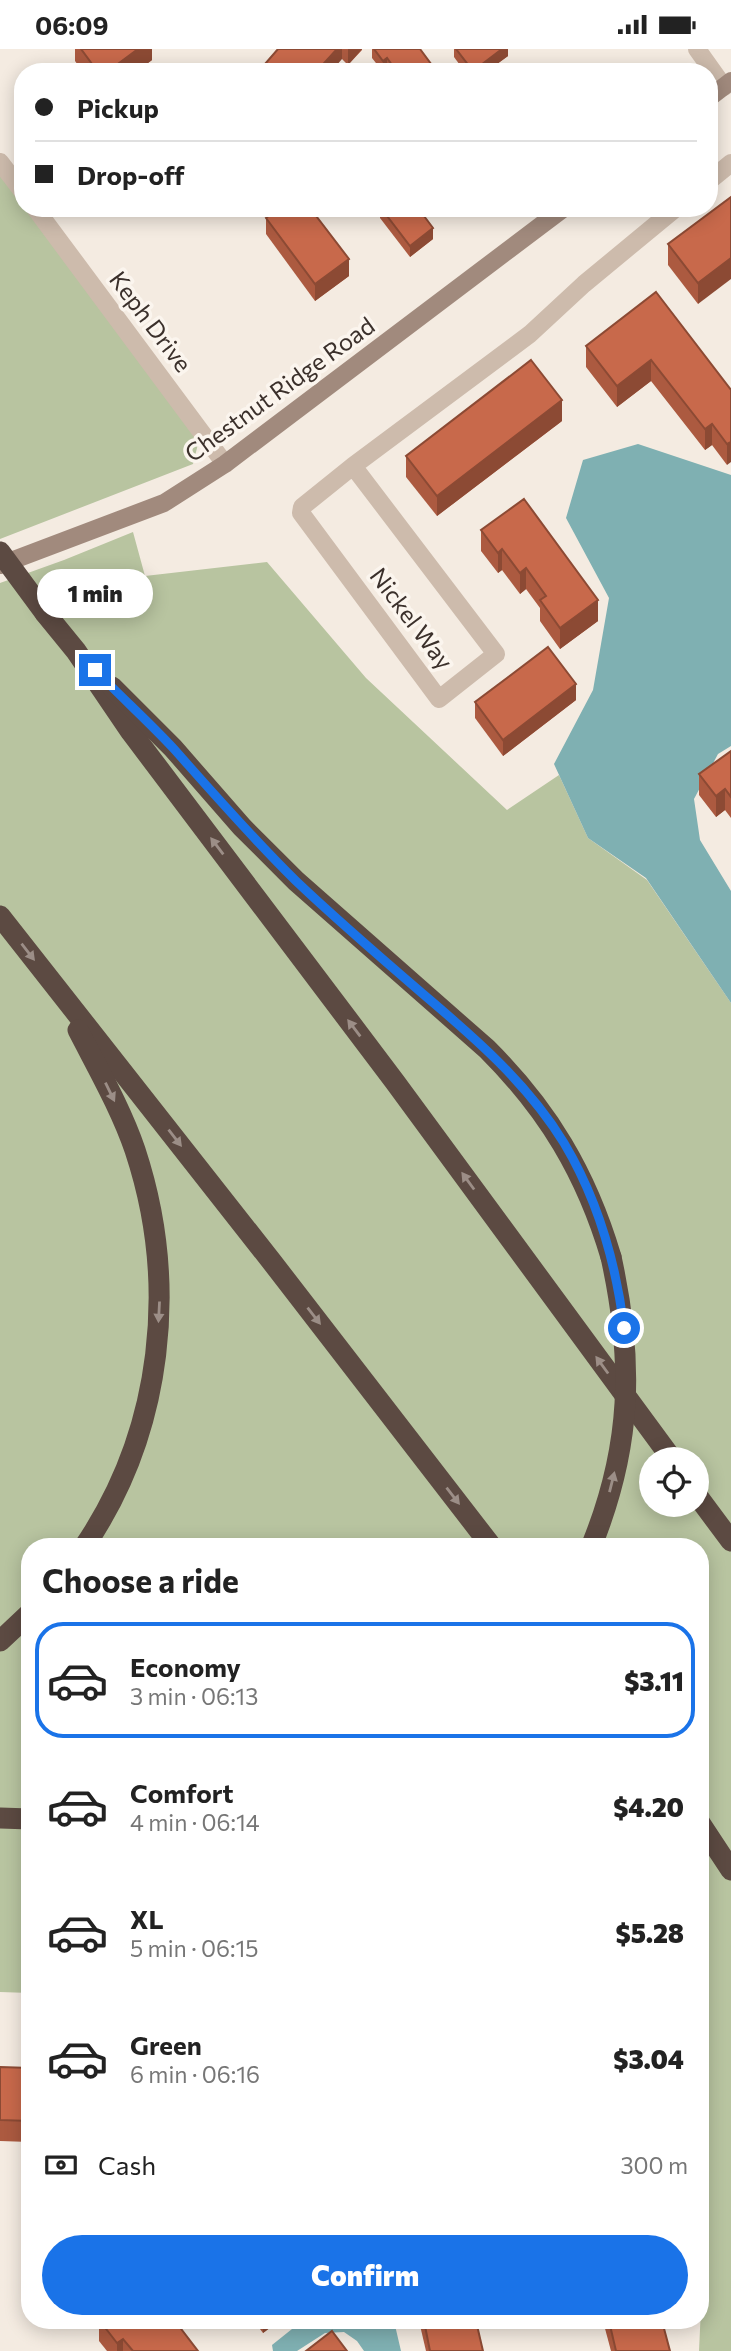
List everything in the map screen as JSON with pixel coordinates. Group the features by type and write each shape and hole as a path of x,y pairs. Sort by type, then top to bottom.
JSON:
{"highway":[{"path":"0,552 76,651 131,732 403,1093 662,1447"},
{"path":"76,651 173,748 242,827 296,881 486,1049 515,1078 552,1125 575,1162 599,1216 611,1257 624,1328 627,1371 618,1461 605,1511 594,1538"},
{"path":"0,916 264,1251 485,1538"},
{"path":"57,988 111,1094 135,1151 150,1205 159,1272 160,1311 155,1367 144,1419 123,1477 90,1538"},
{"path":"709,1511 731,1541"},
{"path":"0,1641 21,1621"},
{"path":"0,1818 21,1819"},
{"path":"709,1837 731,1870"}],"street":[{"path":"697,49 709,63"},
{"path":"0,162 14,180"},
{"name":"Keph Drive","path":"42,217 225,464"},
{"name":"Chestnut Ridge Road","path":"0,565 164,503 225,464 552,217"},
{"name":"Nickel Way","path":"352,466 496,655 439,699 302,513 302,507 352,466 530,334 584,284 665,217"}],"green space":[{"path":"0,162 14,180 14,217 42,217 201,432 193,464 0,539"},
{"path":"133,532 145,576 267,562 366,678 507,810 559,775 588,838 647,880 731,1003 731,2351 699,2351 700,2329 709,2329 709,1538 21,1538 21,1993 0,1992 0,583"}],"water":[{"path":"638,444 731,475 731,746 718,754 694,799 700,840 731,891 731,1003 646,878 588,838 554,764 593,690 609,598 566,518 583,460"},
{"path":"292,2329 396,2329 401,2351 364,2351 357,2341 344,2332 325,2333 297,2351 273,2351 272,2345"}],"building":[{"path":"81,49 138,49 119,63 91,63"},
{"path":"278,49 337,49 324,63 266,63"},
{"path":"374,49 420,49 430,63 391,63 387,58 383,61"},
{"path":"456,49 502,49 484,63 467,63"},
{"path":"731,197 731,258 698,283 668,244 704,217 718,217 718,207"},
{"path":"317,217 349,259 315,284 266,218"},
{"path":"388,217 425,217 433,228 410,246"},
{"path":"656,292 731,390 731,442 727,444 712,424 705,429 651,360 617,386 586,346"},
{"path":"531,360 562,400 437,496 406,456"},
{"path":"524,499 598,600 560,628 540,600 546,596 526,568 520,573 502,549 498,553 481,530"},
{"path":"548,647 576,684 503,740 475,702"},
{"path":"731,751 731,797 725,789 716,796 699,774"},
{"path":"0,2067 21,2068 21,2121 0,2120"},
{"path":"106,2329 181,2329 198,2351 133,2351 123,2339 117,2343"},
{"path":"426,2329 478,2329 483,2351 430,2351"},
{"path":"611,2329 664,2329 670,2351 616,2351"},
{"path":"332,2331 347,2351 306,2351"}],"route":[{"path":"95,670 173,748 242,827 279,864 486,1049 538,1106 575,1162 599,1216 611,1257 624,1328"}]}
